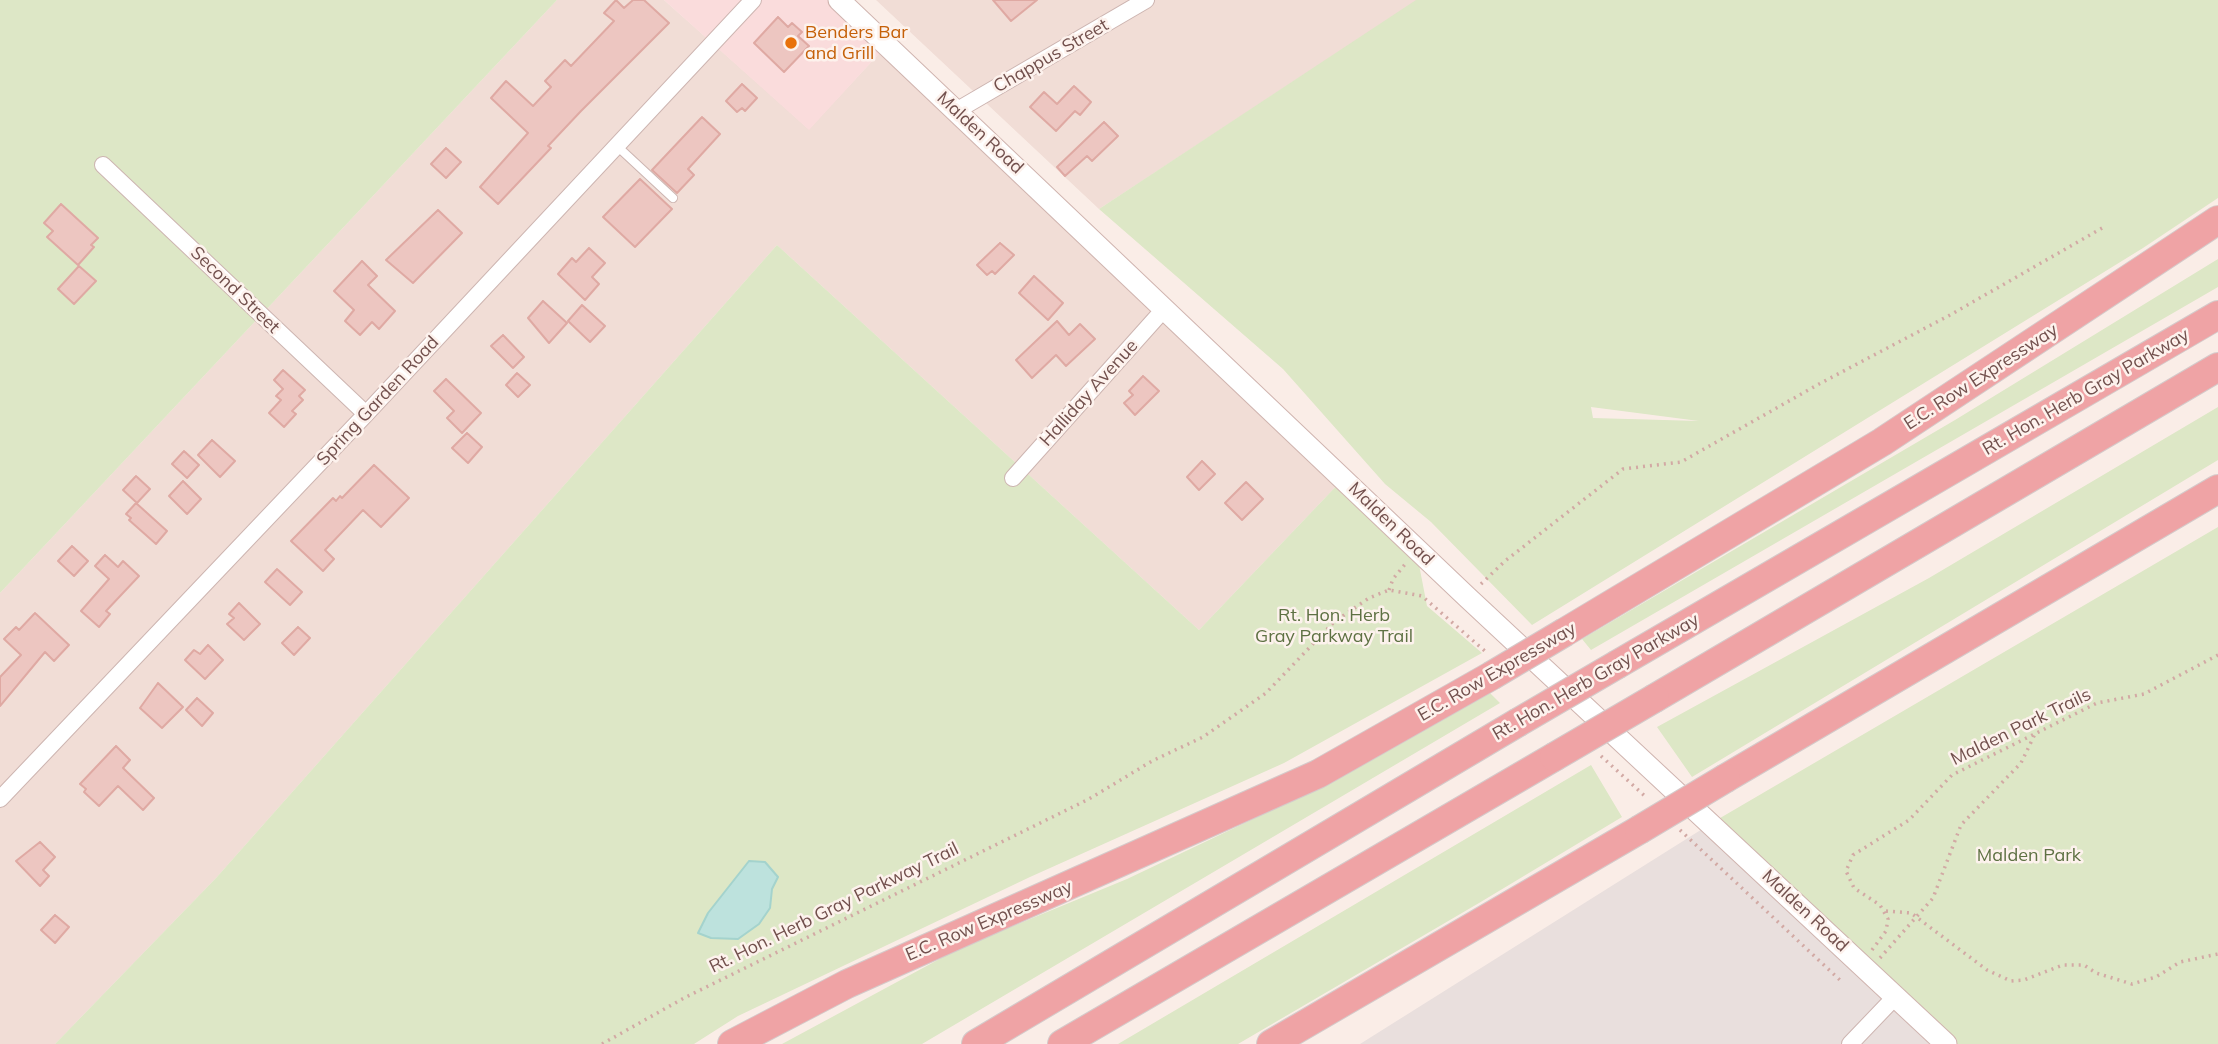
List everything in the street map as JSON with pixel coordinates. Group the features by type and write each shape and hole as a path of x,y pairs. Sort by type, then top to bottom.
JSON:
{"highway":[{"name":"E.C. Row Expressway","path":"733,1044 859,979 1282,791 1389,735 1491,666 1565,632 1882,442 2063,325 2218,220"},
{"path":"2063,325 2156,280 2218,242"},
{"name":"Rt. Hon. Herb Gray Parkway","path":"976,1044 1517,723 2218,315"},
{"path":"1062,1044 2218,367"},
{"path":"2175,515 2218,482"},
{"path":"1271,1044 2218,489"}],"main road":[{"name":"Malden Road","path":"839,0 1416,549 1946,1044"}],"street":[{"name":"Spring Garden Road","path":"0,799 366,414 753,0"},
{"name":"Chappus Street","path":"956,111 1146,0"},
{"name":"Second Street","path":"103,165 366,414"},
{"name":"Halliday Avenue","path":"1013,478 1165,308"},
{"path":"1850,1044 1895,996"}],"lane":[{"path":"617,146 673,198"}],"path":[{"path":"1467,597 1505,561 1623,470 1681,462 1819,384 1950,315 2104,227"},
{"path":"1416,549 1393,579 1389,590 1422,596 1491,666"},
{"name":"Rt. Hon. Herb Gray Parkway Trail","path":"602,1044 684,998 1089,799 1152,761 1203,737 1280,681 1343,614 1369,598 1389,590"},
{"name":"Malden Park Trails","path":"1886,911 1854,888 1846,871 1853,855 1909,820 1946,779 2098,704 2144,694 2218,655"},
{"path":"2035,734 2021,763 1961,825 1933,898 1917,917 1878,960 1870,953 1886,931 1886,911 1910,913 1917,917 1987,970 2011,981 2024,980 2063,965 2084,965 2096,973 2132,984 2156,977 2180,962 2218,954"},
{"path":"1595,749 1651,802"},
{"path":"1680,829 1842,982"}],"shaded area":[{"path":"557,0 664,0 809,129 887,45 1343,479 1199,630 777,245 216,878 55,1044 0,1044 0,593"},
{"path":"664,0 839,0 887,45 809,130"},
{"path":"876,0 1418,0 1099,209"},
{"path":"1715,821 1950,1044 1360,1044"}],"green space":[{"path":"0,0 557,0 0,593"},
{"path":"1416,0 2218,0 2218,198 2143,248 1532,625 1431,522 1385,484 1283,369 1099,209","holes":["1591,407 1699,421 1593,418"]},
{"path":"777,245 1199,630 1343,479 1416,549 1427,606 1482,653 1284,763 1030,877 738,1016 694,1044 55,1044 216,878"},
{"path":"2218,259 2218,287 1591,650 1582,639 1955,420"},
{"path":"2218,407 2218,460 1692,777 1657,727 1929,578"},
{"name":"Malden Park","path":"2218,527 2218,1044 1950,1044 1715,821"},
{"path":"1487,690 1500,703 922,1044 782,1044 960,948 1127,879 1329,783"},
{"path":"1591,765 1622,817 1479,903 1238,1044 1118,1044"}],"water":[{"path":"749,861 765,862 778,877 772,889 770,908 759,924 738,939 711,938 698,933 708,913"}],"building":[{"path":"616,0 624,8 633,0 644,0 669,23 581,111 548,146 551,148 498,204 480,187 528,133 491,98 506,81 533,106 551,87 545,81 565,60 571,66 614,21 604,13"},
{"path":"993,0 1037,0 1011,21"},
{"path":"778,17 788,27 792,23 802,32 798,36 809,46 784,72 754,43"},
{"path":"742,84 757,98 745,111 742,108 737,112 726,101"},
{"path":"1074,86 1091,102 1080,115 1075,111 1056,131 1030,107 1044,92 1057,104"},
{"path":"702,117 720,134 688,169 694,175 677,193 652,170"},
{"path":"1104,122 1118,136 1092,161 1087,156 1065,176 1057,167"},
{"path":"446,148 461,162 446,178 431,164"},
{"path":"640,179 672,209 635,247 603,217"},
{"path":"61,204 98,238 91,245 94,247 78,265 47,237 53,231 44,223"},
{"path":"438,210 462,233 413,283 386,260"},
{"path":"1000,243 1014,255 995,274 992,271 987,275 977,265"},
{"path":"589,248 605,263 592,277 599,284 585,300 558,274 572,258 576,262"},
{"path":"362,261 377,276 368,285 395,311 379,329 372,322 360,335 345,321 354,310 334,291"},
{"path":"79,266 96,281 74,304 58,289"},
{"path":"1034,276 1063,303 1048,320 1019,293"},
{"path":"543,301 567,323 549,343 528,318"},
{"path":"582,305 605,326 590,342 568,321"},
{"path":"1057,321 1069,335 1080,324 1095,339 1066,366 1056,355 1032,378 1016,360"},
{"path":"503,335 524,357 513,368 491,346"},
{"path":"283,370 305,390 299,396 303,400 292,411 296,414 284,427 269,413 281,400 276,396 283,389 274,380"},
{"path":"517,373 530,385 518,397 506,385"},
{"path":"1143,376 1159,391 1135,415 1124,403 1133,395 1129,391"},
{"path":"446,379 481,413 462,433 447,418 454,411 434,391"},
{"path":"467,433 482,447 468,463 452,448"},
{"path":"212,440 235,461 220,477 198,455"},
{"path":"184,451 199,465 187,478 172,464"},
{"path":"1202,461 1215,474 1199,490 1187,477"},
{"path":"374,465 409,498 381,527 363,510 325,550 334,559 323,571 291,541 333,498 336,501 340,496 342,498"},
{"path":"136,476 150,489 137,503 123,490"},
{"path":"183,481 201,499 187,514 169,496"},
{"path":"1246,482 1263,499 1242,520 1225,503"},
{"path":"136,503 167,531 156,544 129,520 131,518 126,514"},
{"path":"72,546 88,561 74,576 58,561"},
{"path":"105,555 118,567 123,561 139,576 106,611 110,614 99,627 81,611 109,579 95,566"},
{"path":"277,569 302,592 290,605 265,582"},
{"path":"239,603 260,624 244,640 227,624 234,618 229,614"},
{"path":"35,613 69,645 54,661 45,652 0,706 0,677 21,655 4,639 16,627 19,630"},
{"path":"298,627 310,638 294,655 282,643"},
{"path":"208,645 223,660 205,679 185,660 194,650 200,654"},
{"path":"158,683 183,707 162,728 140,708"},
{"path":"197,698 213,713 202,726 186,710"},
{"path":"116,746 130,760 123,768 154,798 143,810 118,786 99,806 84,792 86,789 80,784"},
{"path":"40,842 55,857 43,870 49,876 40,886 16,861"},
{"path":"55,915 69,927 55,943 41,930"}],"place":[{"name":"Benders Bar and Grill","path":"791,43"}]}
